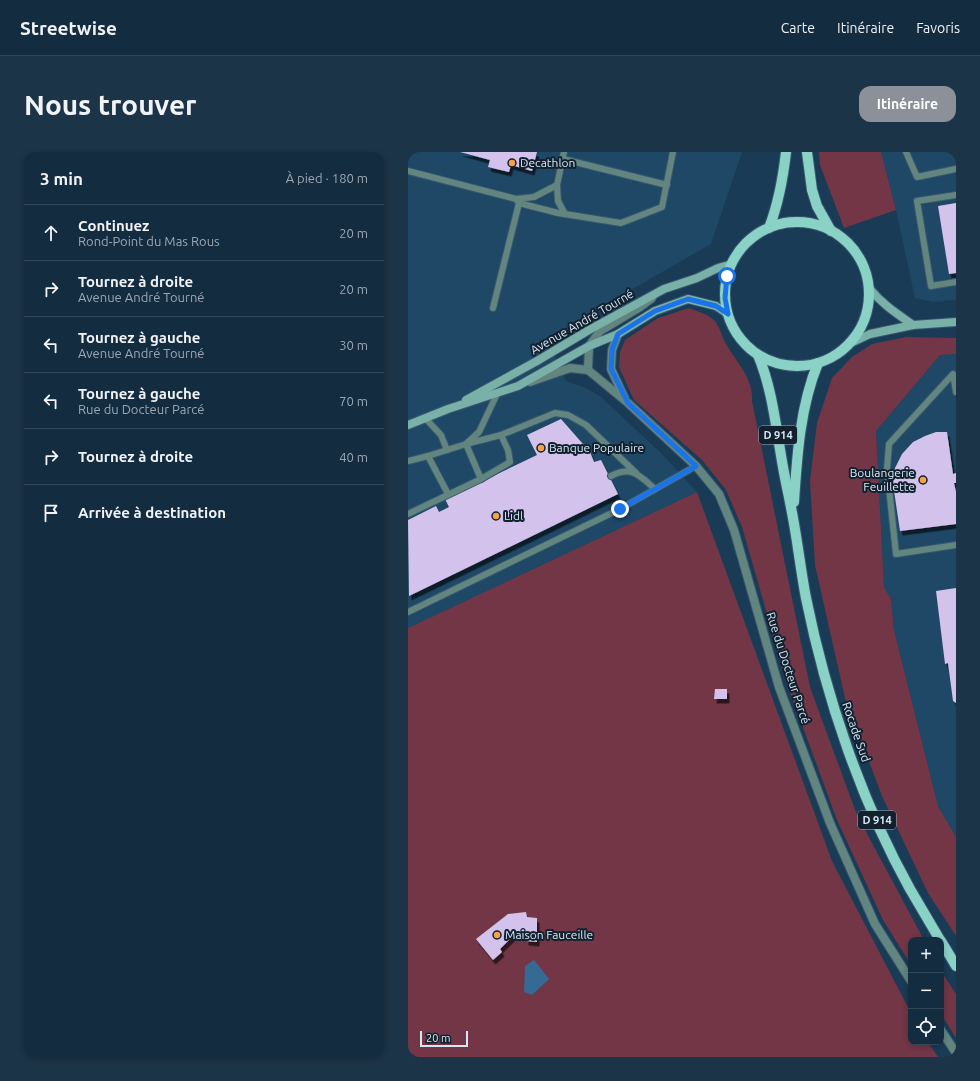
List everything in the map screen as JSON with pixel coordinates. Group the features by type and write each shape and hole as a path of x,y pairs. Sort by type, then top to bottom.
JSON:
{"main road":[{"path":"769,228 778,203 784,177 786,152"},
{"path":"807,152 812,190 817,206 831,231"},
{"path":"803,222 818,225 831,231 846,241 857,254 866,271 869,288 869,304 862,327 851,343 839,353 818,363 805,366 791,366 773,362 758,355 738,335 728,314 725,298 725,287 732,264 746,244 755,235 784,223 803,222"},
{"name":"D 914","path":"758,355 763,366 775,414 793,516"},
{"name":"D 914","path":"793,516 796,465 805,402 810,383 818,363"},
{"name":"Rocade Sud","path":"793,516 806,598 822,666 858,775 885,838 910,889 939,937"},
{"name":"Rocade Sud","path":"944,946 956,966"}],"street":[{"name":"Avenue André Tourné","path":"448,409 537,361 589,330 664,289 698,278 718,268 732,264"},
{"path":"869,288 887,307 913,324"},
{"path":"518,386 570,368 588,370 589,346 600,331 640,308 664,289"},
{"name":"Avenue André Tourné","path":"408,425 448,409 518,386 589,346 618,334 655,311 688,299 716,306 728,314"},
{"path":"851,343 870,334 913,324 956,322"},
{"name":"Rue du Docteur Parcé","path":"618,334 612,350 611,369 628,403"},
{"name":"Rue du Docteur Parcé","path":"588,370 628,403 696,466 719,494 734,530 779,687 830,823 875,924 908,977"},
{"name":"Avenue André Tourné","path":"408,420 425,418"},
{"path":"944,1035 956,1053"}],"lane":[{"path":"564,152 557,185 558,201 565,214"},
{"path":"408,171 558,213 621,223 662,207 673,152"},
{"path":"906,152 917,177 956,170"},
{"path":"563,159 667,184"},
{"path":"518,201 534,197 557,185"},
{"path":"956,195 917,202 931,286 956,282"},
{"path":"493,308 518,201"},
{"path":"955,374 956,392"},
{"path":"955,374 890,444 887,469 896,554 956,545"},
{"path":"466,444 479,432 497,394"},
{"path":"408,461 501,435 555,413 568,415 586,425 636,473 656,489"},
{"path":"425,418 441,435 447,450"},
{"path":"409,511 481,479 510,462 508,450 501,435"},
{"path":"466,444 481,479"},
{"path":"428,456 448,494"},
{"path":"408,612 620,509 696,466"},
{"path":"611,476 620,472 636,473"}],"shaded area":[{"path":"408,152 742,152 711,244 547,338 566,381 586,388 601,397 661,453 697,492 408,628"},
{"path":"819,152 881,152 896,210 844,228 820,165"},
{"path":"881,152 956,152 956,300 933,302 915,298 896,210"},
{"path":"689,308 705,314 714,320 719,327 728,347 747,376 752,392 752,401 810,687 857,815 922,937 908,937 908,960 883,920 837,820 787,684 742,527 726,490 702,460 634,400 619,367 620,352 625,340 658,318"},
{"path":"906,337 956,338 956,354 940,355 876,431 884,587 891,599 894,630 938,806 956,837 956,936 928,893 882,796 845,698 815,565 810,481 817,423 832,378 852,357 872,344"},
{"path":"956,354 956,837 938,806 894,630 891,599 884,587 876,431 940,355"},
{"path":"697,492 832,861 908,1007 908,1045 930,1045 938,1057 408,1057 408,628"},
{"path":"534,960 549,979 532,995 524,992 525,966"},
{"path":"944,976 956,994 956,1038 944,1019"}],"building":[{"name":"Decathlon","path":"460,152 537,152 532,171 511,165 509,172 488,167 490,160"},
{"path":"956,203 956,273 949,274 938,206"},
{"path":"561,419 590,452 594,462 601,460 618,494 409,596 408,520 436,506 439,512 449,507 445,499 537,455 527,435"},
{"name":"Boulangerie Feuillette","path":"936,432 947,432 953,474 956,473 956,483 954,483 956,492 956,524 900,531 893,484 895,468 902,454 913,442"},
{"path":"956,588 956,703 953,701 948,663 945,664 936,591"},
{"path":"715,689 727,689 727,699 714,699"},
{"name":"Maison Fauceille","path":"526,912 527,917 537,918 537,942 526,941 526,933 511,934 513,936 500,949 502,952 493,960 476,939 508,914"}],"place":[{"name":"Decathlon","path":"512,163"},
{"name":"Banque Populaire","path":"541,448"},
{"name":"Boulangerie Feuillette","path":"923,480"},
{"name":"Lidl","path":"496,516"},
{"name":"Maison Fauceille","path":"497,935"}],"route":[{"path":"620,509 696,466 628,403 611,369 612,350 618,334 655,311 688,299 716,306 728,314 725,298 727,276"}]}
